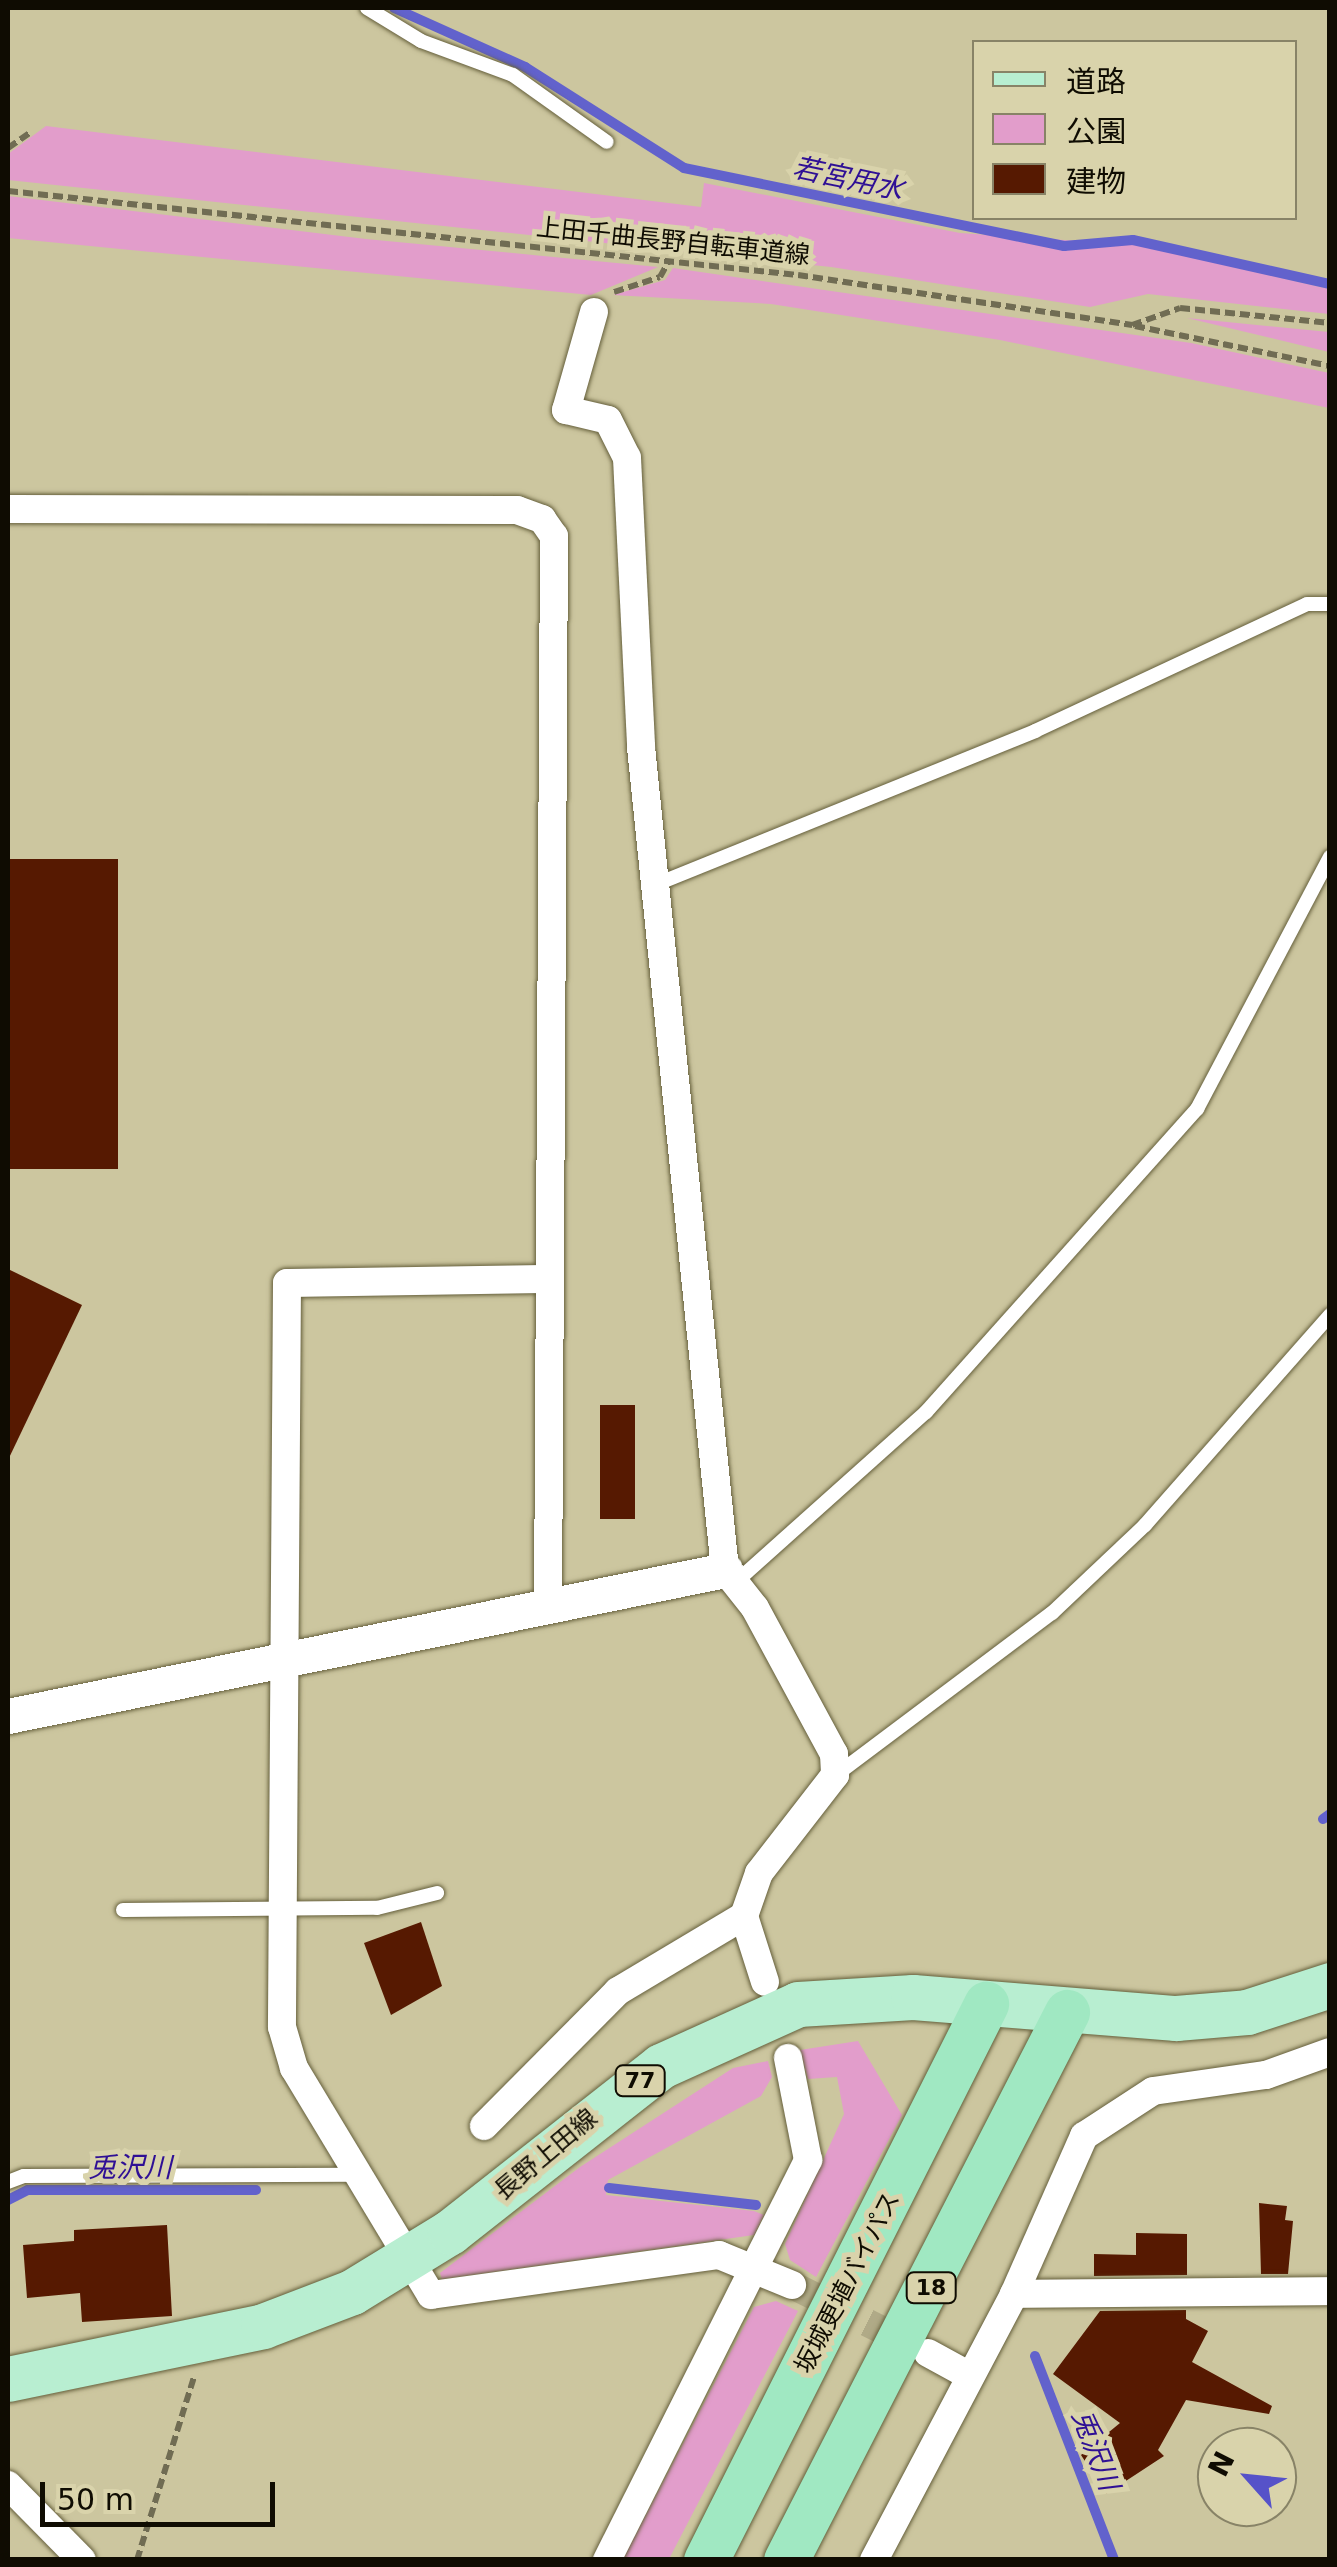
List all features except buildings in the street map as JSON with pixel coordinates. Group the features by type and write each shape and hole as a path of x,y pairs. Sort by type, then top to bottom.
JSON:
{"highway":[{"name":"坂城更埴バイパス","path":"706,2560 986,2004"},
{"name":"18","path":"786,2560 1067,2012"}],"main road":[{"name":"長野上田線","path":"8,2380 201,2341 319,2306 408,2262 608,2104 735,2026 832,1999 1215,2017 1289,2003 1330,1985"}],"street":[{"path":"594,312 566,410 608,420 627,458 657,884 732,1575 834,1754 835,1776 759,1873 744,1916 765,1982"},
{"path":"8,509 517,510 542,520 554,536 544,1278 548,1607"},
{"path":"544,1278 287,1283 280,1662 282,2026 294,2068 354,2175 427,2292 446,2297 719,2255 792,2285"},
{"path":"8,1716 548,1607 732,1575"},
{"path":"484,2126 618,1991 744,1916"},
{"path":"874,2560 1014,2294 1084,2136 1152,2091 1266,2076 1330,2052"},
{"path":"607,2560 808,2160 788,2058"},
{"path":"1014,2294 1330,2291"},
{"path":"928,2354 970,2376"},
{"path":"8,2485 82,2560"}],"lane":[{"path":"367,8 422,41 513,75 607,142"},
{"path":"657,884 1035,731 1307,604 1330,604"},
{"path":"732,1575 926,1412 1197,1110 1330,857"},
{"path":"835,1776 1052,1613 1145,1524 1330,1316"},
{"path":"124,1910 377,1908 437,1893"},
{"path":"8,2182 24,2176 354,2175"}],"path":[{"path":"8,148 32,132"},
{"name":"上田千曲長野自転車道線","path":"8,190 669,261 1132,325 1180,308 1330,324"},
{"path":"594,312 599,297 660,277 669,261"},
{"path":"1132,325 1330,366"},
{"path":"137,2560 201,2341"}],"green space":[{"path":"46,126 701,207 704,183 960,233 1139,245 1329,289 1329,314 1148,294 1090,307 831,267 8,180 8,154"},
{"path":"8,196 366,239 658,267 591,295 8,238"},
{"path":"673,268 1191,343 1329,373 1329,408 1000,340 771,304 613,295 665,280"},
{"path":"1187,318 1329,332 1329,352"},
{"path":"858,2041 902,2115 816,2277 790,2260 785,2244 844,2114 837,2077 808,2079 800,2050"},
{"path":"768,2061 772,2077 761,2096 608,2180 606,2195 754,2211 764,2215 754,2235 442,2279 440,2273 580,2167 733,2068"},
{"path":"776,2301 798,2311 669,2559 623,2559 754,2307"}],"waterway":[{"name":"若宮用水","path":"394,8 525,67 684,168 1064,246 1133,240 1330,284"},
{"path":"1323,1819 1330,1814"},
{"name":"兎沢川","path":"609,2188 756,2205"},
{"name":"兎沢川","path":"8,2200 28,2190 256,2190"},
{"name":"兎沢川","path":"1035,2356 1114,2560"}],"tunnel":[{"path":"792,2285 912,2345"}]}
